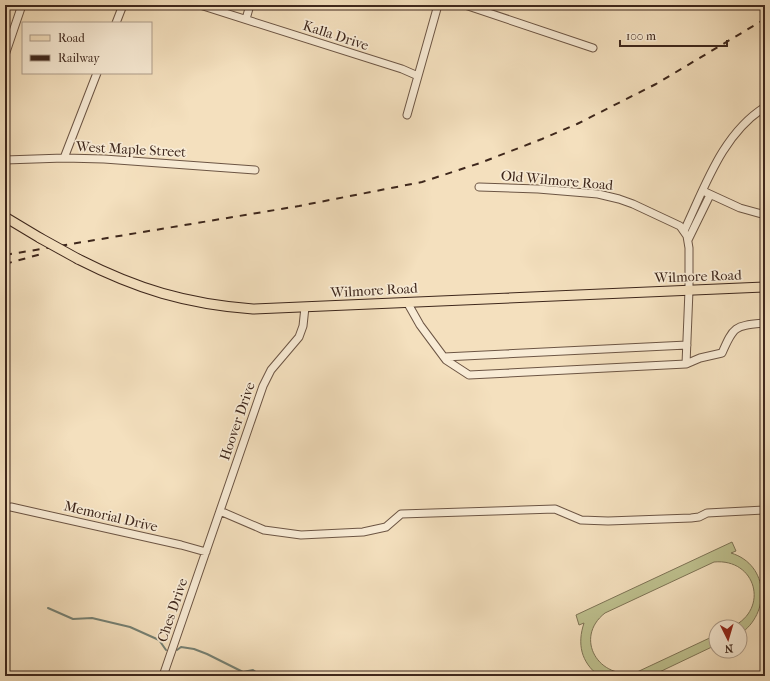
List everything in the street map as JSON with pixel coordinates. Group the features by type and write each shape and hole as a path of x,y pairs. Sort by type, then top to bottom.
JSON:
{"main road":[{"name":"Wilmore Road","path":"5,217 78,259 131,284 165,295 196,302 253,309 765,287"}],"street":[{"path":"5,55 22,5"},
{"path":"116,22 123,5"},
{"name":"Kalla Drive","path":"200,5 402,69 418,76"},
{"path":"246,19 250,5"},
{"path":"407,115 438,5"},
{"path":"465,5 593,48"},
{"path":"64,158 97,74"},
{"path":"686,364 689,290 688,240 726,146 739,128 755,113 765,107"},
{"name":"West Maple Street","path":"5,160 64,158 104,159 255,170"},
{"name":"Old Wilmore Road","path":"479,187 598,194 619,199 675,223 684,231"},
{"path":"706,193 740,208 765,215"},
{"path":"688,240 684,231 706,193"},
{"path":"407,302 420,325 444,357 469,375 686,364 700,358 722,353 727,340 734,330 743,325 765,323"},
{"name":"Hoover Drive","path":"206,552 263,386 271,370 299,338 303,326 305,307"},
{"path":"444,357 687,345"},
{"name":"Memorial Drive","path":"11,507 206,552"},
{"path":"220,511 264,530 301,534 363,532 386,527 401,514 555,509 581,520 608,521 691,518 699,517 707,513 765,510"},
{"name":"Ches Drive","path":"164,676 206,552"}],"green space":[{"path":"732,542 736,551 731,553 744,559 753,568 759,579 761,590 761,603 757,615 748,627 748,619 744,619 751,609 754,597 753,586 748,576 740,568 728,563 714,562 605,613 596,623 591,634 591,645 595,655 602,664 611,670 623,673 637,672 708,639 708,649 651,676 599,676 584,659 581,638 584,623 579,625 576,615"}],"waterway":[{"path":"48,608 73,619 92,618 130,627 159,640 166,650"},
{"path":"177,650 181,647 194,649 243,672 253,670 261,676"},
{"path":"273,676 284,676"}],"railway":[{"path":"5,255 299,206 422,182 480,163 577,124 656,84 765,19"},
{"path":"5,264 45,253"}]}
